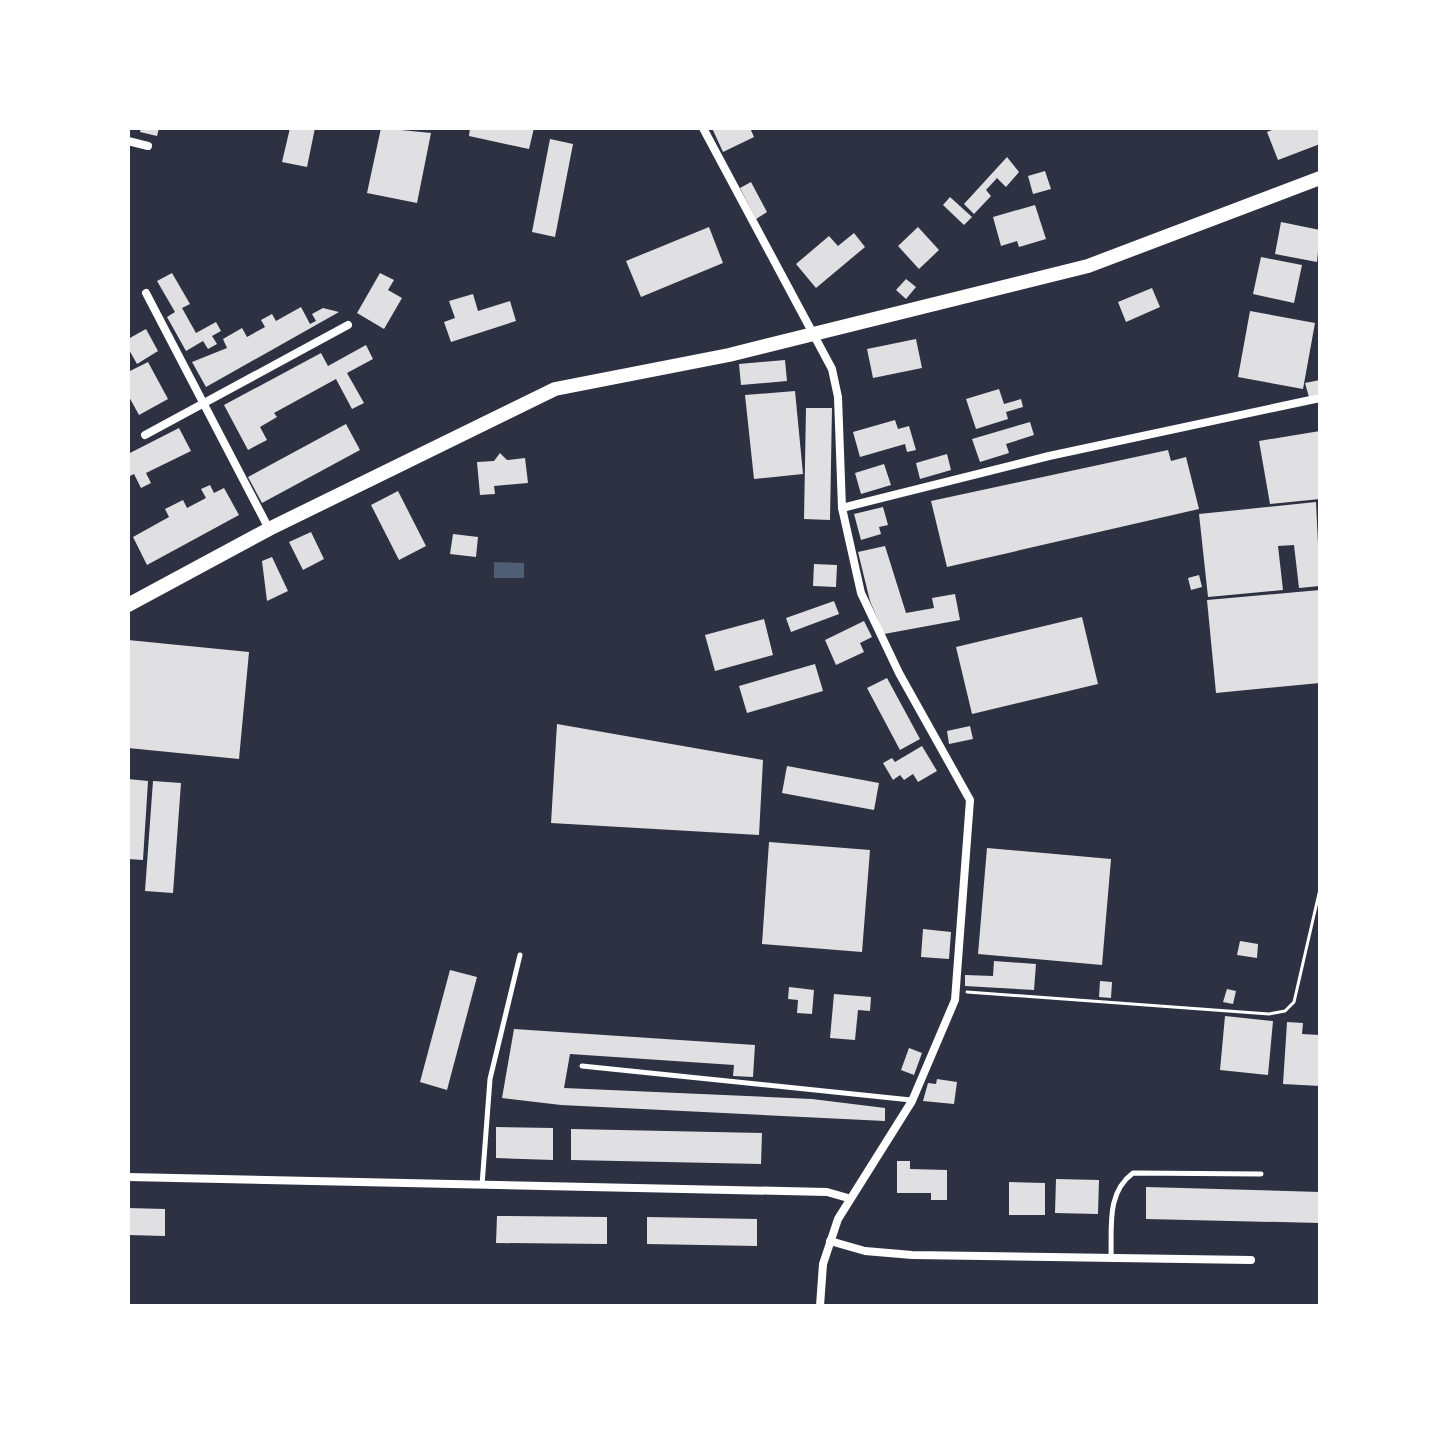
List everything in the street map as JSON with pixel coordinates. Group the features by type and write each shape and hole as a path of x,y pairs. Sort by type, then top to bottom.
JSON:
{"main road":[{"path":"128,605 269,529 555,389 729,355 1088,266 1320,178"}],"street":[{"path":"703,128 832,369 838,397 842,508 861,593 899,673 970,800 957,992 949,1018 912,1101 848,1198 823,1264 820,1306"},
{"path":"128,141 148,146"},
{"path":"146,293 269,529"},
{"path":"145,435 348,325"},
{"path":"842,508 1049,456 1320,398"},
{"path":"128,1177 827,1192 848,1198"},
{"path":"830,1241 865,1251 912,1255 1251,1260"}],"lane":[{"path":"481,1186 490,1079 520,955"},
{"path":"582,1066 912,1101"},
{"path":"1111,1258 1114,1193 1120,1183 1133,1173 1261,1174"}],"path":[{"path":"957,992 1269,1014 1285,1011 1294,1002 1320,889"}],"water":[{"path":"494,562 524,563 524,578 494,578"}],"building":[{"path":"141,128 159,128 157,136 140,132"},
{"path":"290,128 315,128 307,167 282,162"},
{"path":"381,128 431,133 417,203 367,193"},
{"path":"470,128 534,128 529,149 469,136"},
{"path":"712,128 750,128 754,137 723,152"},
{"path":"1277,128 1320,128 1320,144 1278,160 1267,132"},
{"path":"550,139 573,144 555,237 532,232"},
{"path":"1007,157 1019,172 1006,187 997,178 986,190 991,196 974,214 964,204"},
{"path":"1045,171 1051,189 1033,194 1028,176"},
{"path":"751,182 767,212 756,219 740,188"},
{"path":"950,197 972,217 964,225 943,205"},
{"path":"1035,205 1046,239 1019,247 1017,241 1001,246 993,217"},
{"path":"1281,222 1320,230 1317,262 1275,254"},
{"path":"709,227 723,263 641,297 626,261"},
{"path":"918,227 939,250 919,269 898,246"},
{"path":"854,233 865,247 816,288 796,264 829,236 838,246"},
{"path":"1261,257 1302,265 1294,303 1253,294"},
{"path":"172,273 190,304 182,308 196,333 216,322 221,331 212,336 217,344 208,349 203,341 186,351 167,317 175,312 157,281"},
{"path":"380,273 394,280 388,290 402,298 384,329 357,313"},
{"path":"906,279 916,287 906,299 896,290"},
{"path":"1152,288 1160,307 1126,322 1118,302"},
{"path":"473,294 478,311 510,301 516,321 451,342 444,322 455,318 449,301"},
{"path":"301,307 310,324 316,321 312,314 323,308 339,312 206,387 192,362 227,348 223,339 242,328 247,337 265,327 261,320 272,314 276,321"},
{"path":"1250,311 1315,323 1303,389 1238,377"},
{"path":"146,329 158,351 137,364 128,348 128,339"},
{"path":"916,339 922,368 873,378 867,349"},
{"path":"366,345 373,359 347,373 364,403 352,409 336,379 274,413 277,417 260,427 267,440 248,450 224,405 321,353 328,366"},
{"path":"785,360 787,381 741,385 739,364"},
{"path":"148,362 168,399 139,415 128,395 128,372"},
{"path":"1320,380 1320,394 1309,397 1305,383"},
{"path":"999,389 1004,404 1021,399 1023,407 1006,412 1008,419 976,429 966,399"},
{"path":"795,391 803,474 754,479 745,395"},
{"path":"806,408 832,408 830,520 804,519"},
{"path":"895,420 898,429 909,426 916,450 907,452 905,444 860,457 853,432"},
{"path":"1030,422 1034,435 1006,444 1009,453 980,462 972,439"},
{"path":"346,424 360,450 262,503 248,477"},
{"path":"179,428 191,451 146,473 151,483 141,488 134,474 128,477 128,454"},
{"path":"1320,431 1320,499 1270,504 1259,441"},
{"path":"1168,450 1171,461 1186,457 1199,509 947,567 931,501"},
{"path":"500,453 507,460 525,458 528,483 494,486 495,494 480,495 477,462 494,461"},
{"path":"947,454 951,470 920,479 916,463"},
{"path":"884,464 891,485 861,494 855,473"},
{"path":"210,485 214,493 224,488 239,515 147,565 133,537 169,517 165,509 183,500 187,508 206,498 201,489"},
{"path":"398,491 426,546 399,560 371,505"},
{"path":"1316,502 1320,586 1299,588 1294,545 1278,546 1283,590 1208,597 1199,514"},
{"path":"883,507 888,525 879,527 881,534 861,540 854,514"},
{"path":"311,532 324,559 303,570 289,542"},
{"path":"453,534 478,537 476,557 450,554"},
{"path":"885,546 906,613 934,608 932,598 955,594 960,620 884,634 870,601 858,552"},
{"path":"272,557 288,591 267,601 262,561"},
{"path":"814,564 837,565 836,587 813,586"},
{"path":"1199,575 1202,587 1191,590 1188,578"},
{"path":"1320,590 1320,683 1216,693 1207,600"},
{"path":"834,601 839,614 791,632 786,618"},
{"path":"1082,617 1098,684 972,714 956,647"},
{"path":"764,619 773,655 715,671 705,635"},
{"path":"864,621 872,637 860,643 864,652 836,665 825,640"},
{"path":"128,640 249,652 239,759 128,748"},
{"path":"815,664 823,691 747,713 739,686"},
{"path":"887,678 920,739 900,750 867,688"},
{"path":"557,724 763,760 759,835 551,823"},
{"path":"970,726 973,739 949,744 947,731"},
{"path":"922,746 937,771 918,782 913,774 904,780 900,775 893,780 883,763 892,758 895,762"},
{"path":"787,766 879,783 874,810 782,793"},
{"path":"128,779 148,781 143,860 128,859"},
{"path":"153,781 181,783 173,893 145,891"},
{"path":"769,842 870,850 862,952 762,944"},
{"path":"987,848 1111,859 1102,965 978,954"},
{"path":"923,929 951,932 949,959 921,957"},
{"path":"1240,941 1258,944 1257,958 1237,955"},
{"path":"994,961 1036,964 1034,990 965,986 965,975 993,976"},
{"path":"450,970 477,977 447,1090 420,1082"},
{"path":"1100,981 1112,982 1111,998 1099,997"},
{"path":"789,987 814,990 812,1014 797,1013 798,1000 788,999"},
{"path":"1227,989 1236,991 1233,1004 1223,1002"},
{"path":"834,994 871,997 870,1011 858,1010 855,1040 830,1038"},
{"path":"1225,1016 1273,1021 1268,1075 1220,1070"},
{"path":"1287,1022 1303,1023 1302,1034 1320,1035 1320,1086 1283,1084"},
{"path":"514,1029 755,1045 753,1077 733,1076 734,1065 570,1054 564,1088 812,1099 885,1108 885,1121 561,1105 502,1098"},
{"path":"909,1048 922,1053 914,1075 901,1070"},
{"path":"937,1079 957,1082 954,1104 923,1101 928,1083 936,1084"},
{"path":"496,1127 553,1128 553,1160 496,1158"},
{"path":"571,1129 762,1133 761,1164 571,1160"},
{"path":"897,1161 910,1161 910,1169 947,1170 947,1200 931,1200 931,1193 897,1193"},
{"path":"1056,1179 1099,1180 1098,1214 1055,1213"},
{"path":"1009,1182 1045,1183 1045,1215 1009,1215"},
{"path":"1146,1187 1320,1192 1320,1223 1146,1219"},
{"path":"128,1208 165,1209 165,1236 128,1235"},
{"path":"497,1216 607,1217 607,1244 496,1243"},
{"path":"647,1217 757,1219 757,1246 647,1244"}]}
